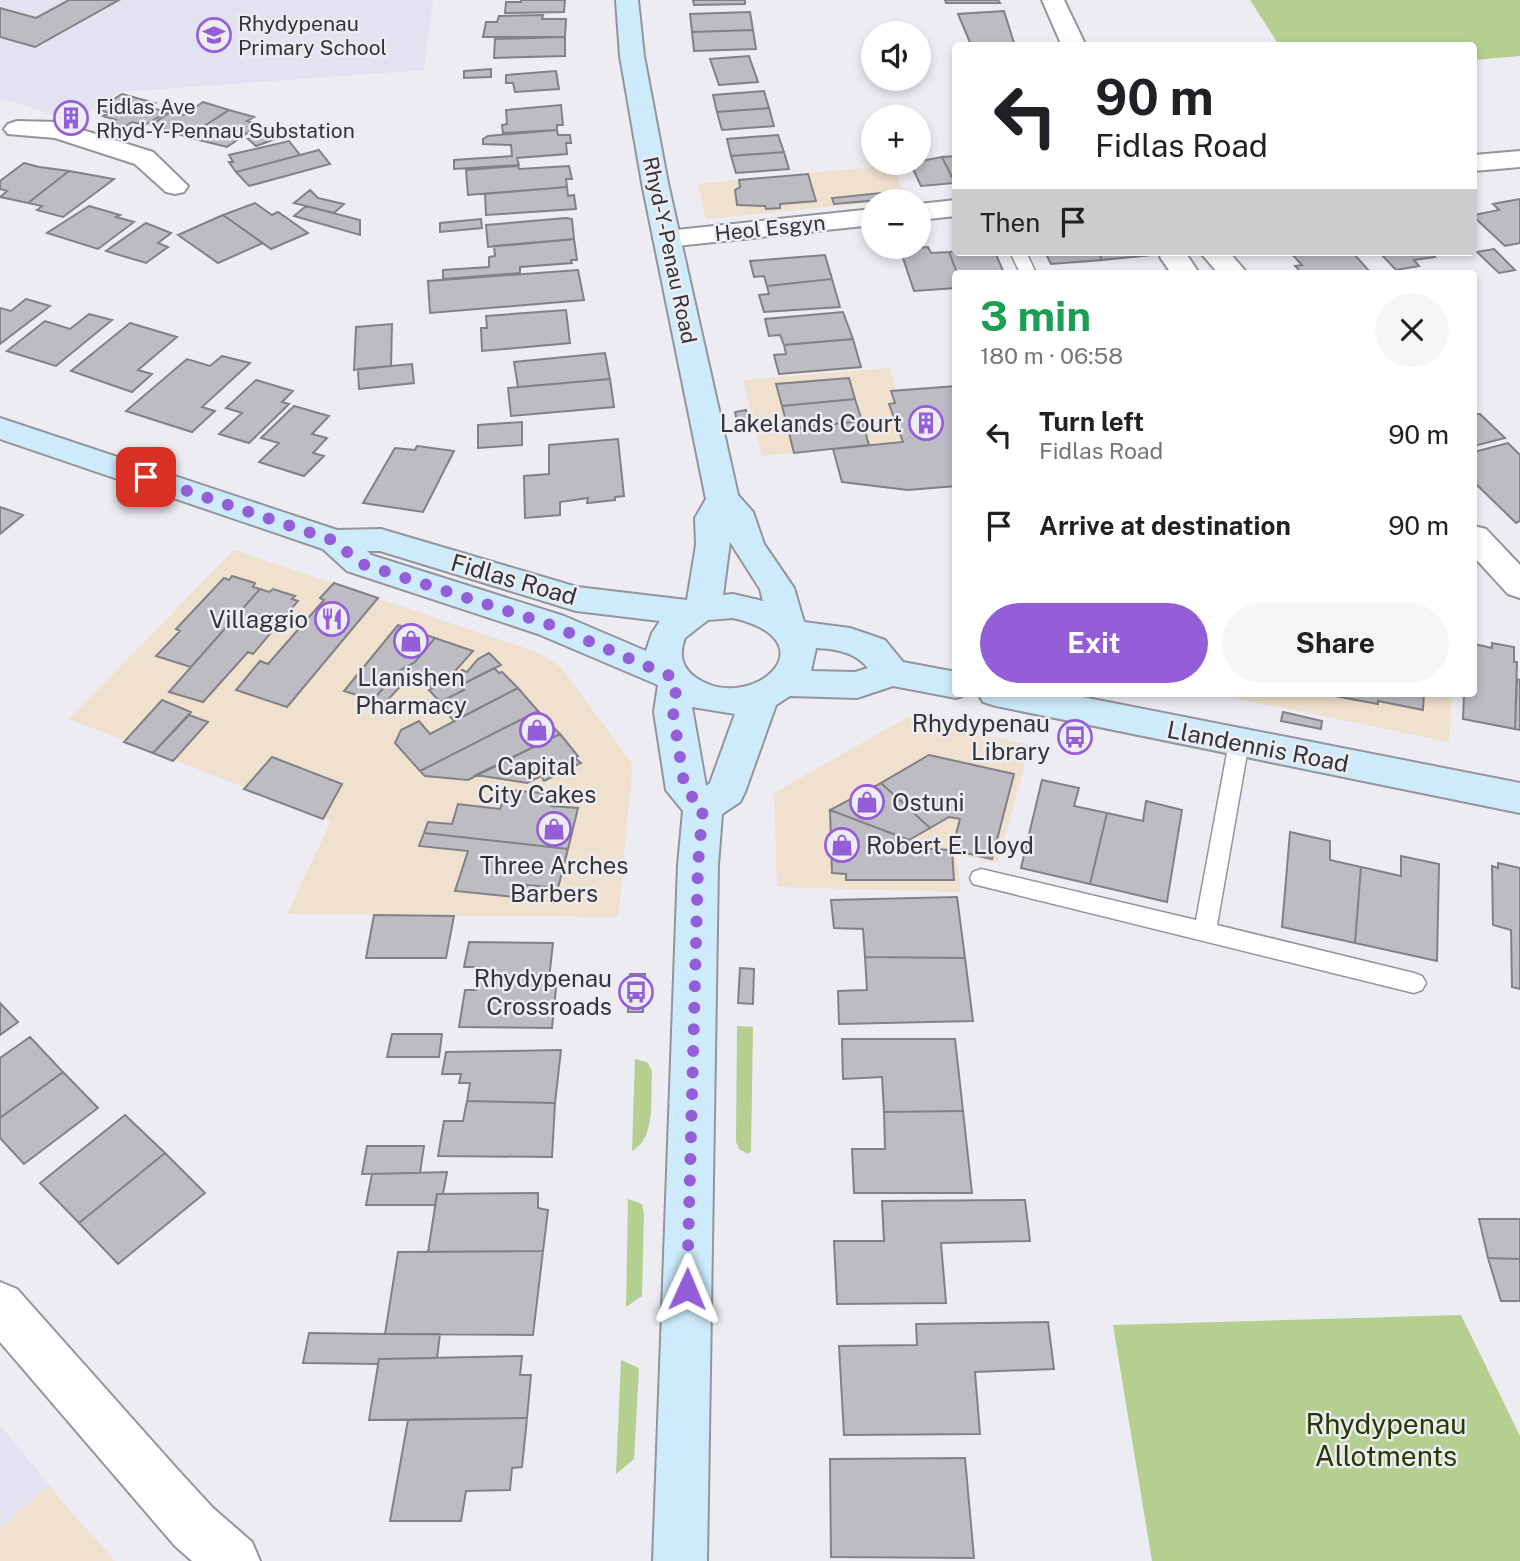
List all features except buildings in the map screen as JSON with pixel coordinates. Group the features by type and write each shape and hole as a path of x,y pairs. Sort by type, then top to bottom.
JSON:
{"street":[{"name":"Rhyd-Y-Penau Road","path":"627,0 632,56 667,239 722,499 736,512 748,546 777,588 791,629"},
{"path":"1053,0 1072,42"},
{"path":"6,130 57,130 144,158 174,186"},
{"path":"1477,163 1520,159"},
{"path":"931,211 952,208"},
{"name":"Heol Esgyn","path":"667,239 861,218"},
{"path":"1218,256 1230,270"},
{"name":"Fidlas Road","path":"0,428 335,541 381,540 576,599 699,612"},
{"name":"Rhyd-Y-Penau Road","path":"699,612 713,545 712,518 722,499"},
{"path":"1477,540 1515,574"},
{"name":"Fidlas Road","path":"335,541 359,563 551,625 673,680"},
{"path":"892,673 872,649 837,637 791,629 769,613 733,606 699,612 679,622 664,642 662,652 664,664 673,680 691,693 718,700 773,690 857,685 892,673 952,684"},
{"path":"703,807 726,792 773,690 798,664 799,651 791,629"},
{"path":"673,680 673,712 685,790 703,807"},
{"name":"Llandennis Road","path":"1016,697 1520,798"},
{"path":"680,1561 698,865 703,807"},
{"path":"0,1305 168,1499 194,1527 233,1561"}],"lane":[{"path":"1205,930 1240,742"},
{"path":"981,878 1205,930 1414,983"}],"shaded area":[{"name":"Rhydypenau Primary School","path":"0,0 433,0 424,70 120,92 74,121 0,98"},
{"path":"861,168 861,175 897,175 902,189 861,189 861,204 706,219 698,184"},
{"path":"890,368 896,391 895,403 889,404 903,442 762,456 743,380"},
{"path":"234,550 537,652 561,667 631,762 618,917 287,914 331,821 69,719"},
{"path":"1230,697 1452,697 1449,742"},
{"path":"908,717 1030,745 998,863 956,854 961,892 777,887 774,793"},
{"path":"0,1425 49,1485 0,1529"},
{"path":"49,1485 115,1561 0,1561 0,1529"}],"green space":[{"path":"1250,0 1520,0 1520,56 1477,60 1477,42 1277,42"},
{"path":"737,1026 753,1027 751,1151 748,1154 739,1149 736,1142"},
{"path":"635,1059 647,1062 652,1071 651,1116 645,1137 632,1151"},
{"path":"628,1199 642,1204 644,1214 642,1296 626,1307"},
{"name":"Rhydypenau Allotments","path":"1461,1315 1520,1436 1520,1561 1152,1561 1113,1325"},
{"path":"621,1360 639,1368 634,1459 616,1474"}],"place":[{"name":"Rhydypenau Primary School","path":"214,35"},
{"name":"Fidlas Ave Rhyd-Y-Pennau Substation","path":"71,118"},
{"name":"Lakelands Court","path":"926,423"},
{"name":"Villaggio","path":"332,619"},
{"name":"Llanishen Pharmacy","path":"411,641"},
{"name":"Capital City Cakes","path":"537,730"},
{"name":"Rhydypenau Library","path":"1075,737"},
{"name":"Ostuni","path":"867,802"},
{"name":"Three Arches Barbers","path":"554,829"},
{"name":"Robert E. Lloyd","path":"842,845"},
{"name":"Rhydypenau Crossroads","path":"636,992"}],"route":[{"path":"146,477 335,541 359,563 551,625 670,676 677,683 673,712 685,790 703,807 698,865 687,1289"}]}
